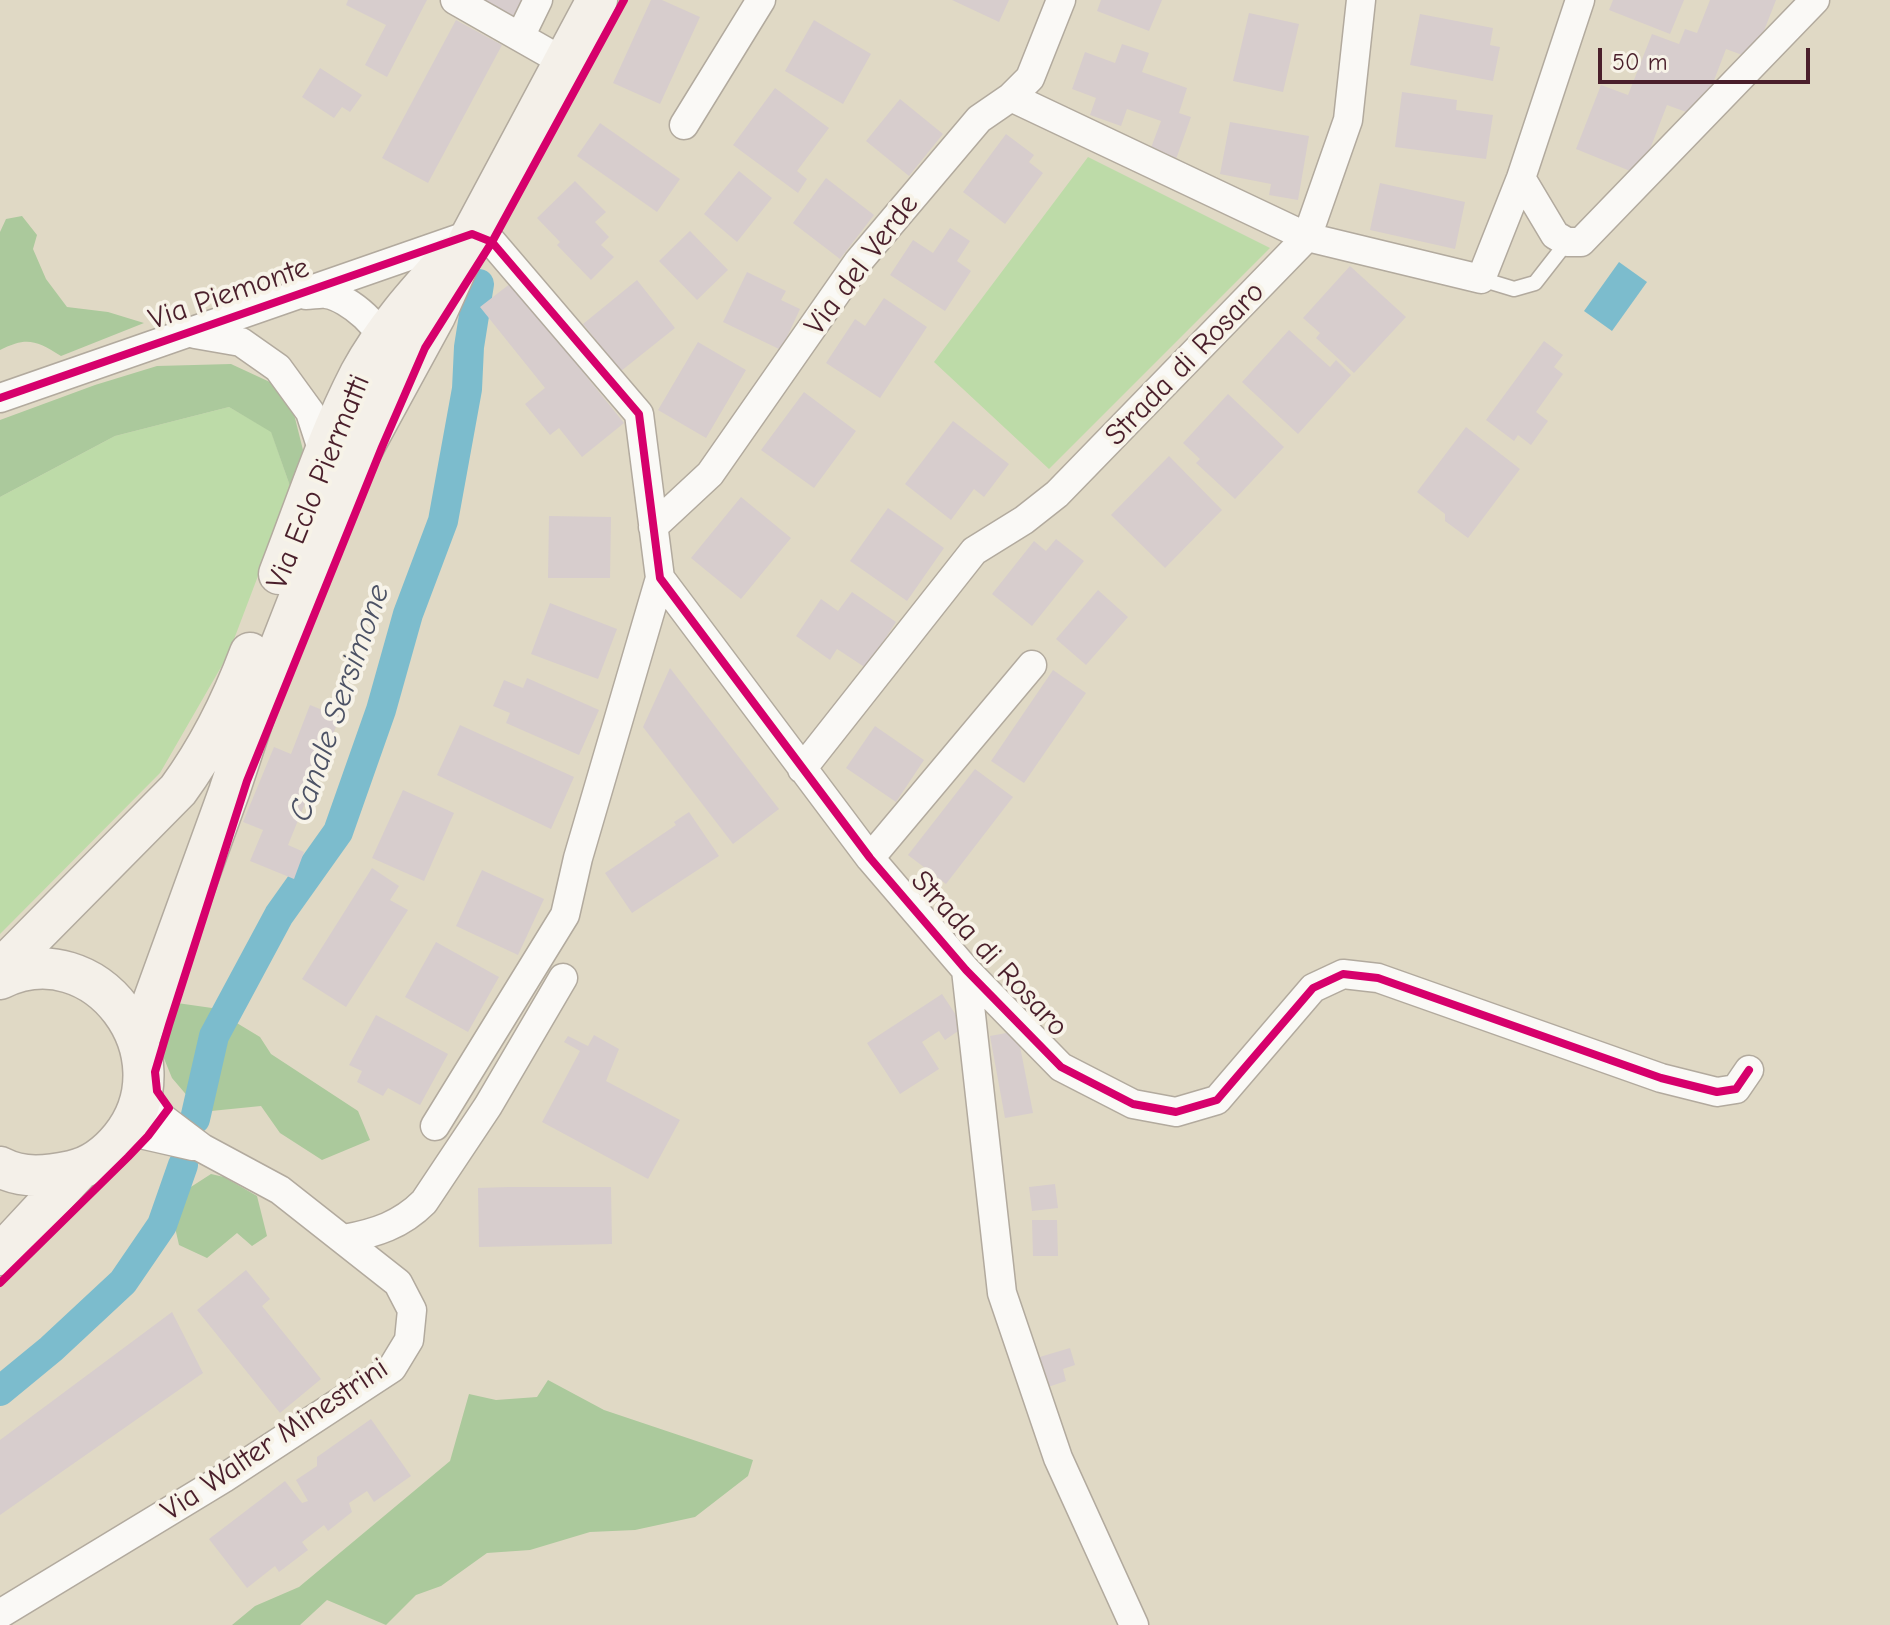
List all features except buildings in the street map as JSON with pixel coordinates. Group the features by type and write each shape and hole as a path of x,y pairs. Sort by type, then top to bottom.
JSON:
{"main road":[{"path":"472,234 597,0"},
{"name":"Via Eclo Piermatti","path":"139,1040 260,698 335,468 361,372 410,300 472,234"},
{"name":"Via Eclo Piermatti","path":"0,970 178,790 192,770 236,690 335,468 435,316 472,234"},
{"name":"Via Eclo Piermatti","path":"0,979 42,969 74,975 102,990 125,1012 139,1040 144,1069 134,1114"},
{"path":"0,1167 10,1172 44,1177 79,1170 114,1147 134,1114"},
{"path":"0,1255 79,1170"}],"street":[{"path":"455,0 564,62"},
{"path":"520,37 538,0"},
{"path":"684,125 761,0"},
{"name":"Via del Verde","path":"653,527 710,474 858,262 979,119 1011,97 1030,78 1061,0"},
{"name":"Strada di Rosaro","path":"802,769 974,551 1024,520 1057,494 1307,237 1348,120 1361,0"},
{"path":"1011,97 1307,237 1481,279 1521,178 1580,0"},
{"path":"1521,178 1555,235 1567,242 1581,242 1815,0"},
{"name":"Strada di Rosaro","path":"435,1126 565,915 578,858 660,578 639,414 492,242 472,234"},
{"name":"Via Piemonte","path":"0,398 472,234"},
{"path":"298,295 327,294 348,305 366,317 383,340"},
{"path":"190,334 241,342 278,368 310,412 335,468"},
{"name":"Strada di Rosaro","path":"660,578 870,858 966,970 1061,1067 1133,1104 1176,1112 1217,1100 1313,988 1343,974 1378,978 1661,1078 1717,1092 1736,1089 1749,1070"},
{"path":"870,858 1032,665"},
{"name":"Strada di Rosaro","path":"966,970 1002,1293 1058,1458 1134,1625"},
{"path":"344,1239 391,1227 424,1202 488,1106 563,978"},
{"name":"Via Walter Minestrini","path":"0,1614 224,1478 392,1368 409,1340 412,1310 398,1283 280,1190 134,1114"}],"lane":[{"path":"1481,279 1514,289 1535,283 1567,242"}],"green space":[{"path":"1088,157 1270,248 1049,469 934,362"},
{"path":"22,216 37,235 33,249 46,279 67,307 108,312 144,323 61,356 31,342 17,343 0,350 0,232 6,219"},
{"path":"231,364 272,383 293,410 303,450 291,489 271,432 229,407 115,436 0,497 0,420 157,366"},
{"path":"229,407 271,431 291,489 228,655 160,773 0,934 0,497 115,436"},
{"path":"170,1002 212,1008 260,1037 271,1054 358,1111 370,1140 322,1160 280,1133 261,1106 201,1112 172,1078 154,1034"},
{"path":"211,1174 224,1177 257,1196 267,1236 252,1246 237,1233 207,1258 179,1245 169,1201"},
{"path":"548,1380 604,1410 753,1460 748,1476 695,1517 635,1530 590,1532 530,1550 487,1553 441,1586 416,1595 386,1625 327,1600 300,1625 232,1625 255,1606 299,1587 450,1461 469,1394 496,1400 537,1397"}],"water":[{"path":"1619,262 1647,282 1612,331 1584,311"}],"waterway":[{"name":"Canale Sersimone","path":"195,1119 214,1036 279,915 338,832 381,710 408,614 443,521 467,389 469,347 479,284"},
{"path":"0,1391 123,1282 162,1225 183,1165"}],"cycle path":[{"path":"0,1283 128,1157 169,1108 157,1091 155,1072 247,781 382,447 425,348 492,242 624,0"},
{"path":"0,398 472,234 492,242 639,414 660,578 870,858 966,970 1061,1067 1133,1104 1176,1112 1217,1100 1313,988 1343,974 1378,978 1661,1078 1717,1092 1736,1089 1749,1070"}]}
